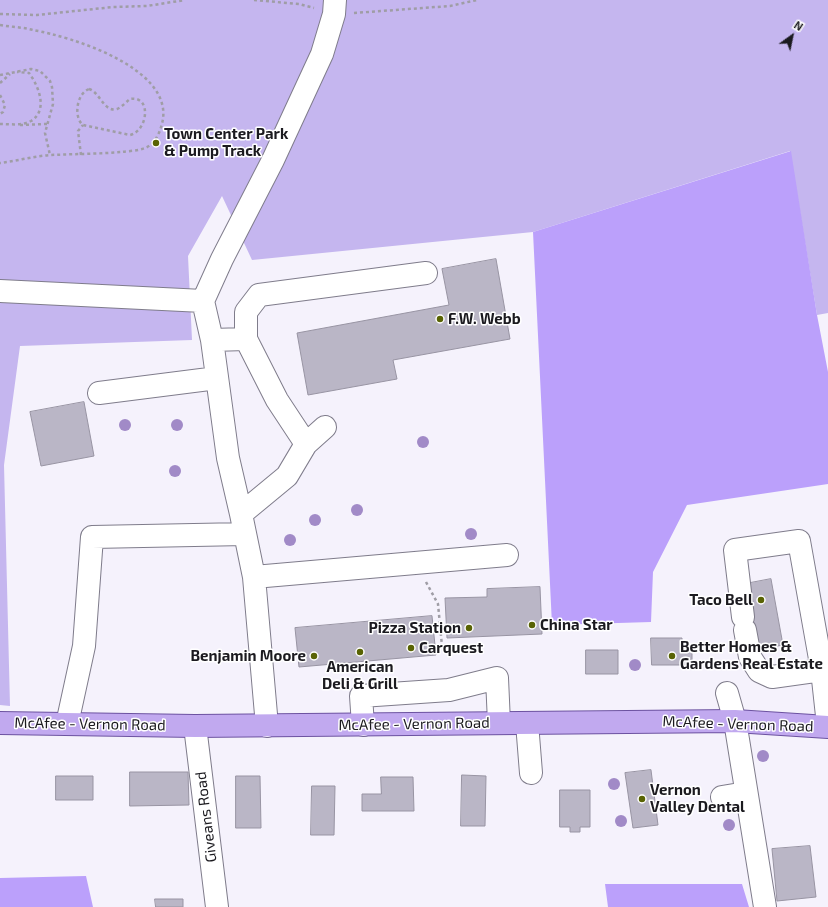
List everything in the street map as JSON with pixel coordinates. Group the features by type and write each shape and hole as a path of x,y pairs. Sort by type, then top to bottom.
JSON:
{"main road":[{"name":"McAfee - Vernon Road","path":"0,723 267,726 735,721 828,726"}],"street":[{"path":"267,726 254,577 228,458 212,340 203,301 222,259 273,160 322,54 335,7"},
{"path":"306,444 277,400 246,339 246,312 259,295 426,273"},
{"path":"0,291 203,301"},
{"path":"212,340 246,339"},
{"path":"99,393 217,378"},
{"path":"67,724 84,646 92,537 243,524 288,476 306,444 325,427"},
{"path":"822,670 772,677 759,672 750,657 744,623 735,550 799,541 822,670 828,726"},
{"path":"254,577 507,555"},
{"path":"363,725 361,696 449,690 497,678 499,723"},
{"path":"727,692 735,721 746,792 760,826 765,907"},
{"path":"527,723 531,773"},
{"name":"Giveans Road","path":"195,726 217,907"},
{"path":"722,797 746,792"}],"path":[{"path":"0,14 36,15 114,7 147,6 185,0"},
{"path":"254,0 335,7 450,6 476,0"},
{"path":"0,25 34,30 110,55 136,69 153,84 162,103 163,118 160,132 153,143 144,149 81,155 50,155 0,163"},
{"path":"0,82 22,69 40,71 50,81 52,87 52,104 50,119 45,133 50,155"},
{"path":"0,74 29,73 35,81 40,99 39,110 35,118 26,122 0,124"},
{"path":"89,90 97,93 104,104 112,109 117,109 134,98 142,103 144,107 143,124 133,135 83,125 80,123 77,115 82,93 89,90"},
{"path":"0,95 5,105 3,112 0,114"},
{"path":"14,124 26,126 47,124"},
{"path":"81,155 78,131 83,125"},
{"path":"415,563 438,604 442,646"}],"shaded area":[{"path":"0,0 828,0 828,313 817,315 790,151 533,232 252,260 222,196 188,256 192,340 20,346 4,465 10,706 0,705"},
{"path":"791,151 817,315 828,372 828,484 687,505 653,572 651,622 552,625 533,232"},
{"path":"86,876 93,907 0,907 0,878"},
{"path":"605,884 742,884 749,907 608,907"}],"building":[{"name":"F.W. Webb","path":"496,259 510,339 393,360 397,379 308,395 297,333 449,305 442,269"},
{"path":"84,402 94,456 41,466 30,412"},
{"name":"Taco Bell","path":"771,579 783,645 757,650 745,584"},
{"path":"540,587 542,634 447,638 445,598 487,597 487,589"},
{"path":"432,616 436,655 299,667 295,628"},
{"name":"Better Homes & Gardens Real Estate","path":"651,638 682,638 682,647 692,647 692,665 652,665"},
{"path":"586,650 618,650 618,674 586,674"},
{"name":"Vernon Valley Dental","path":"651,770 658,825 633,828 625,773"},
{"path":"130,772 188,772 189,805 130,806"},
{"path":"462,775 486,776 485,826 461,826"},
{"path":"56,776 93,776 93,800 56,800"},
{"path":"236,776 260,776 261,828 236,828"},
{"path":"381,777 413,777 414,811 362,811 362,794 381,794"},
{"path":"312,786 335,786 334,835 311,835"},
{"path":"560,790 590,790 590,827 580,827 580,832 570,832 570,827 560,827"},
{"path":"810,846 816,897 777,901 772,849"},
{"path":"155,899 183,899 183,907 156,907"}],"place":[{"name":"Town Center Park & Pump Track","path":"156,143"},
{"name":"F.W. Webb","path":"440,319"},
{"name":"Taco Bell","path":"761,600"},
{"name":"China Star","path":"532,625"},
{"name":"Pizza Station","path":"469,628"},
{"name":"Carquest","path":"411,648"},
{"name":"American Deli & Grill","path":"360,652"},
{"name":"Benjamin Moore","path":"314,656"},
{"name":"Better Homes & Gardens Real Estate","path":"672,656"},
{"name":"Vernon Valley Dental","path":"642,799"}]}
